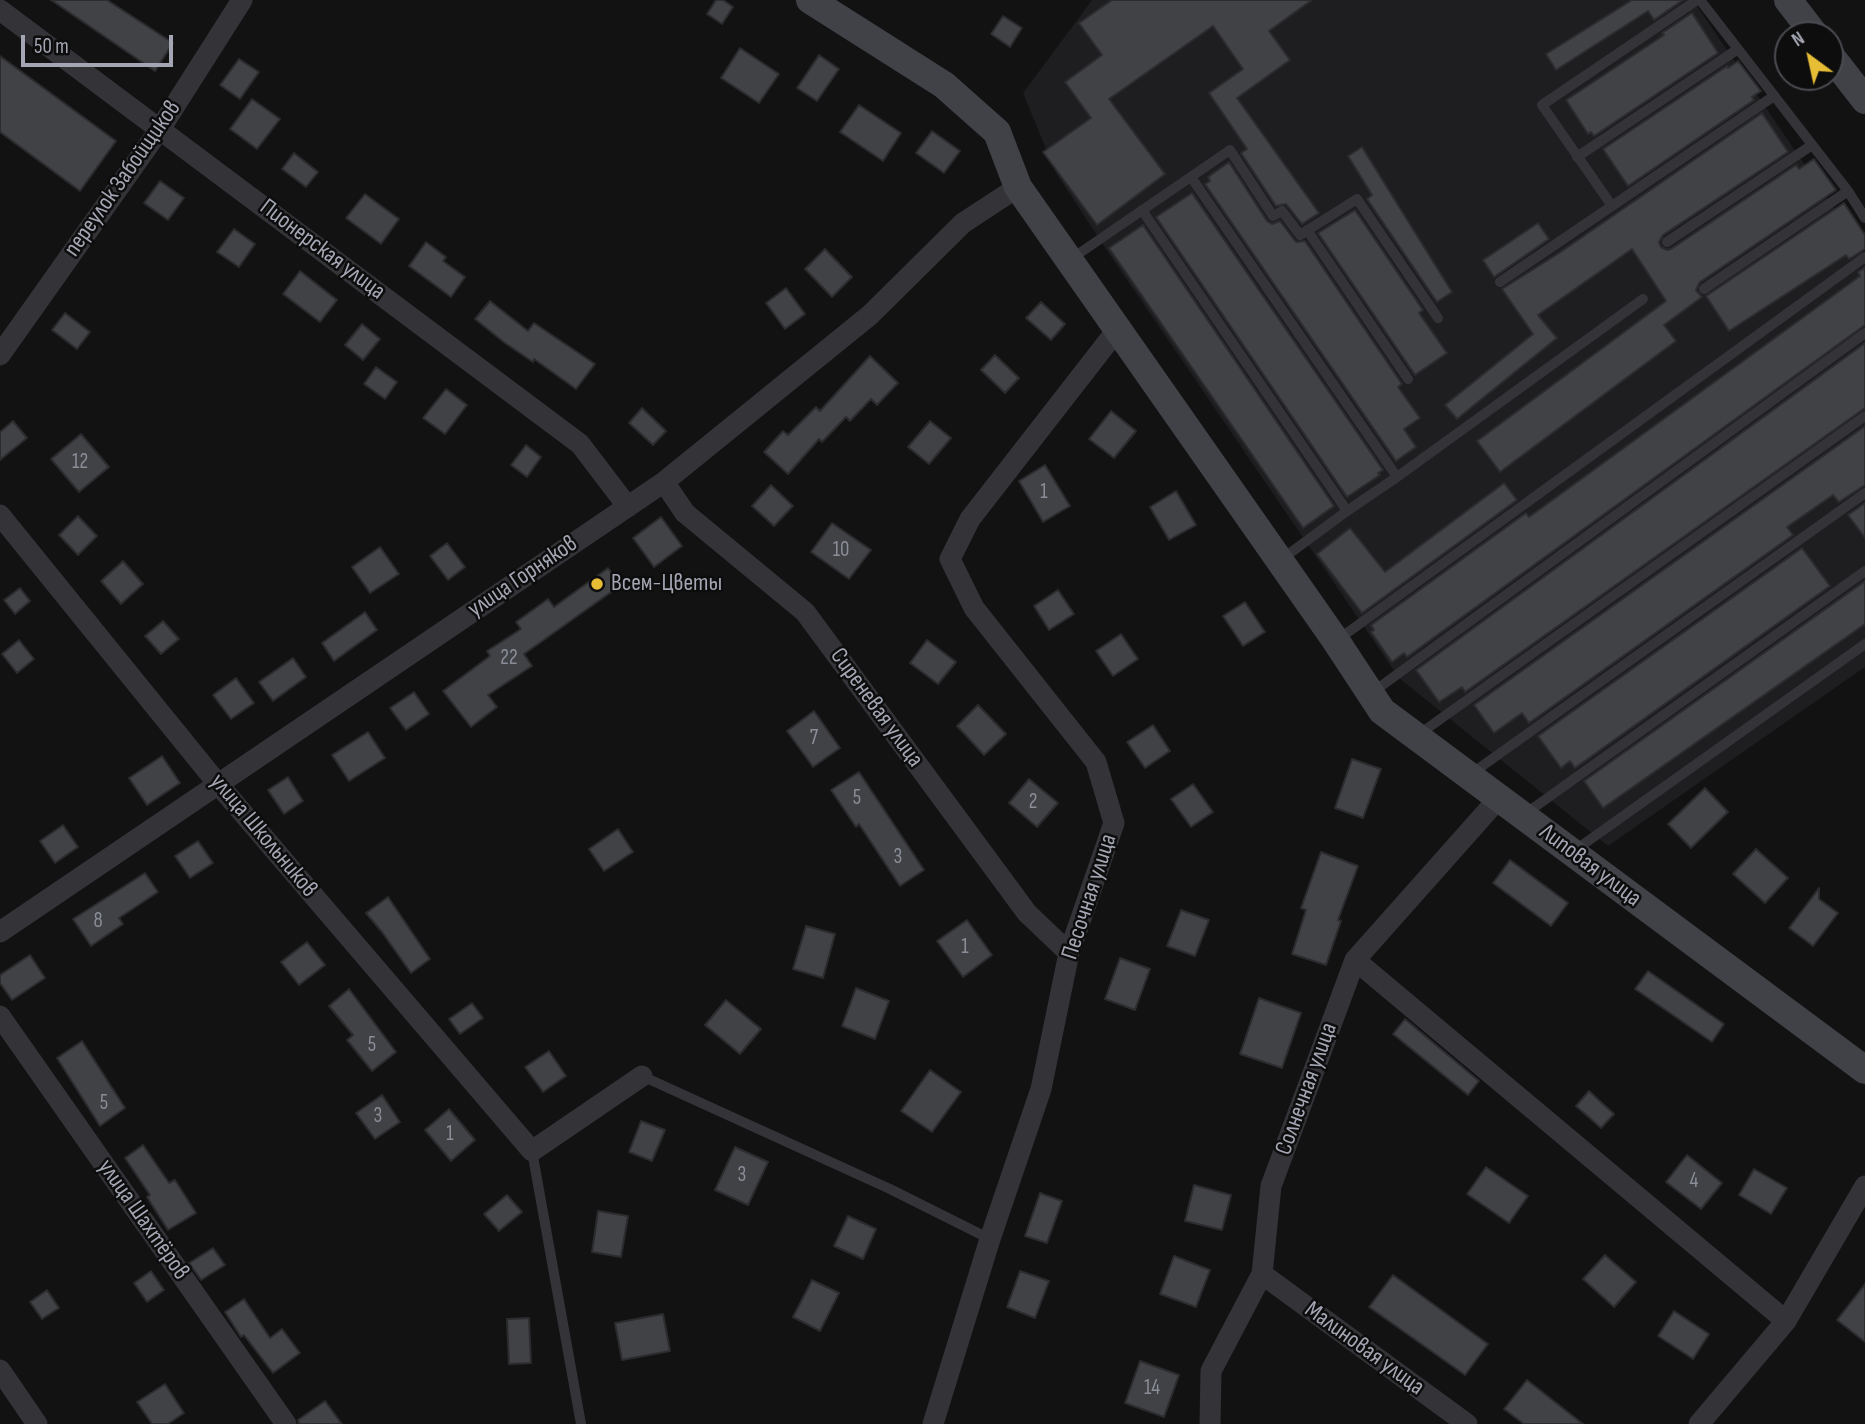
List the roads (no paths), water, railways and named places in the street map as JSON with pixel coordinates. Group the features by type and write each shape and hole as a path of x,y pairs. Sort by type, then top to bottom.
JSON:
{"main road":[{"name":"Липовая улица","path":"810,0 944,85 997,132 1018,187 1336,640 1382,711 1865,1070"},
{"path":"1788,0 1804,21"},
{"path":"1844,73 1865,100"}],"street":[{"name":"переулок Забойщиков","path":"0,355 160,129 242,0"},
{"name":"Пионерская улица","path":"0,10 580,444 628,507"},
{"name":"улица Горняков","path":"0,932 664,482 870,315 963,223 1018,187"},
{"name":"Песочная улица","path":"933,1424 990,1239 1041,1089 1069,953 1114,823 1096,762 974,608 950,559 970,519 1117,330"},
{"name":"Сиреневая улица","path":"664,482 685,513 805,612 1027,913 1069,953"},
{"name":"улица Школьников","path":"0,515 218,783 532,1151"},
{"name":"Солнечная улица","path":"1210,1424 1211,1371 1262,1274 1271,1186 1355,960 1499,798"},
{"path":"1355,960 1786,1321"},
{"name":"улица Шахтёров","path":"0,1017 286,1424"},
{"path":"532,1151 642,1076"},
{"path":"1699,1424 1786,1321 1865,1186"},
{"name":"Малиновая улица","path":"1262,1274 1467,1424"},
{"path":"0,1370 37,1424"}],"lane":[{"path":"1612,206 1542,105 1699,0 1848,191 1865,218"},
{"path":"1577,157 1738,48"},
{"path":"1500,282 1774,96"},
{"path":"1667,242 1812,145"},
{"path":"1068,261 1230,150 1273,216 1282,211 1300,235 1357,199 1438,318"},
{"path":"1191,177 1397,477"},
{"path":"1704,289 1848,191"},
{"path":"1142,210 1347,511"},
{"path":"1307,230 1408,379"},
{"path":"1336,640 1865,257"},
{"path":"1280,561 1643,299"},
{"path":"1371,694 1865,333"},
{"path":"1416,737 1865,416"},
{"path":"1469,776 1865,493"},
{"path":"1522,816 1865,572"},
{"path":"1572,853 1865,644"},
{"path":"642,1076 890,1189 990,1239"},
{"path":"532,1151 581,1424"}],"place":[{"name":"Всем-Цветы","path":"597,584"}]}
